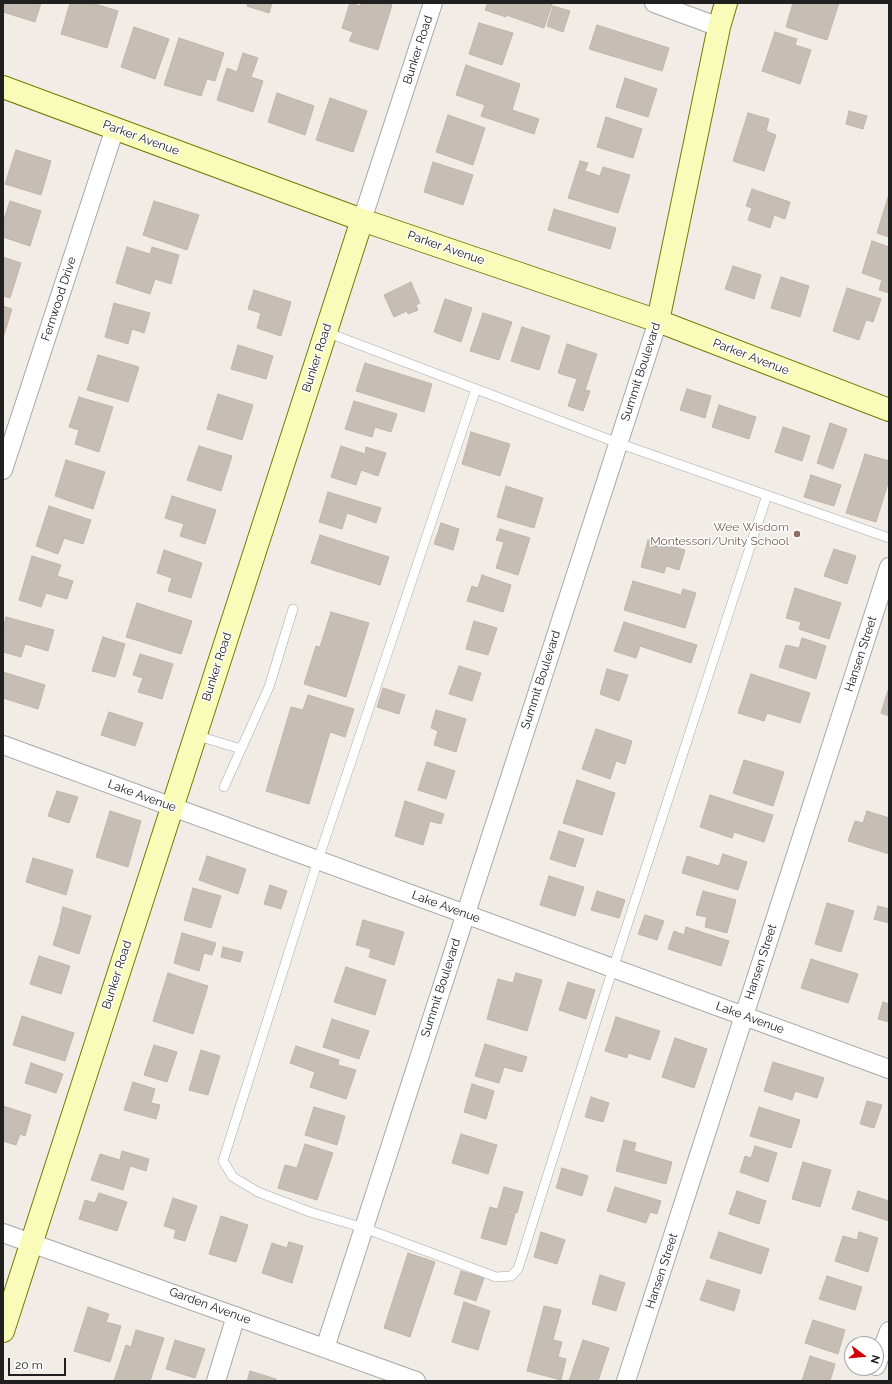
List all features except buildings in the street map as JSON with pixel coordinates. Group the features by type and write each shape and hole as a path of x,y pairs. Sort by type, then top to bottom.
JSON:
{"street":[{"name":"Bunker Road","path":"3,1330 433,3"},
{"path":"654,3 720,27"},
{"name":"Summit Boulevard","path":"325,1348 658,321 726,3"},
{"name":"Parker Avenue","path":"3,87 362,220 658,321 889,410"},
{"name":"Fernwood Drive","path":"3,470 115,128"},
{"name":"Hansen Street","path":"626,1381 889,567"},
{"name":"Lake Avenue","path":"3,745 889,1069"},
{"name":"Garden Avenue","path":"3,1232 416,1381"},
{"path":"216,1381 236,1316"},
{"path":"884,1345 889,1331"}],"lane":[{"path":"326,332 618,443 889,538"},
{"path":"476,389 318,860 223,1161 233,1177 258,1192 310,1212 364,1228 496,1277 511,1276 518,1269 613,968 767,495"},
{"path":"224,787 269,688 293,609"},
{"path":"195,735 241,749"}],"place":[{"name":"Wee Wisdom Montessori/Unity School","path":"797,534"}]}
